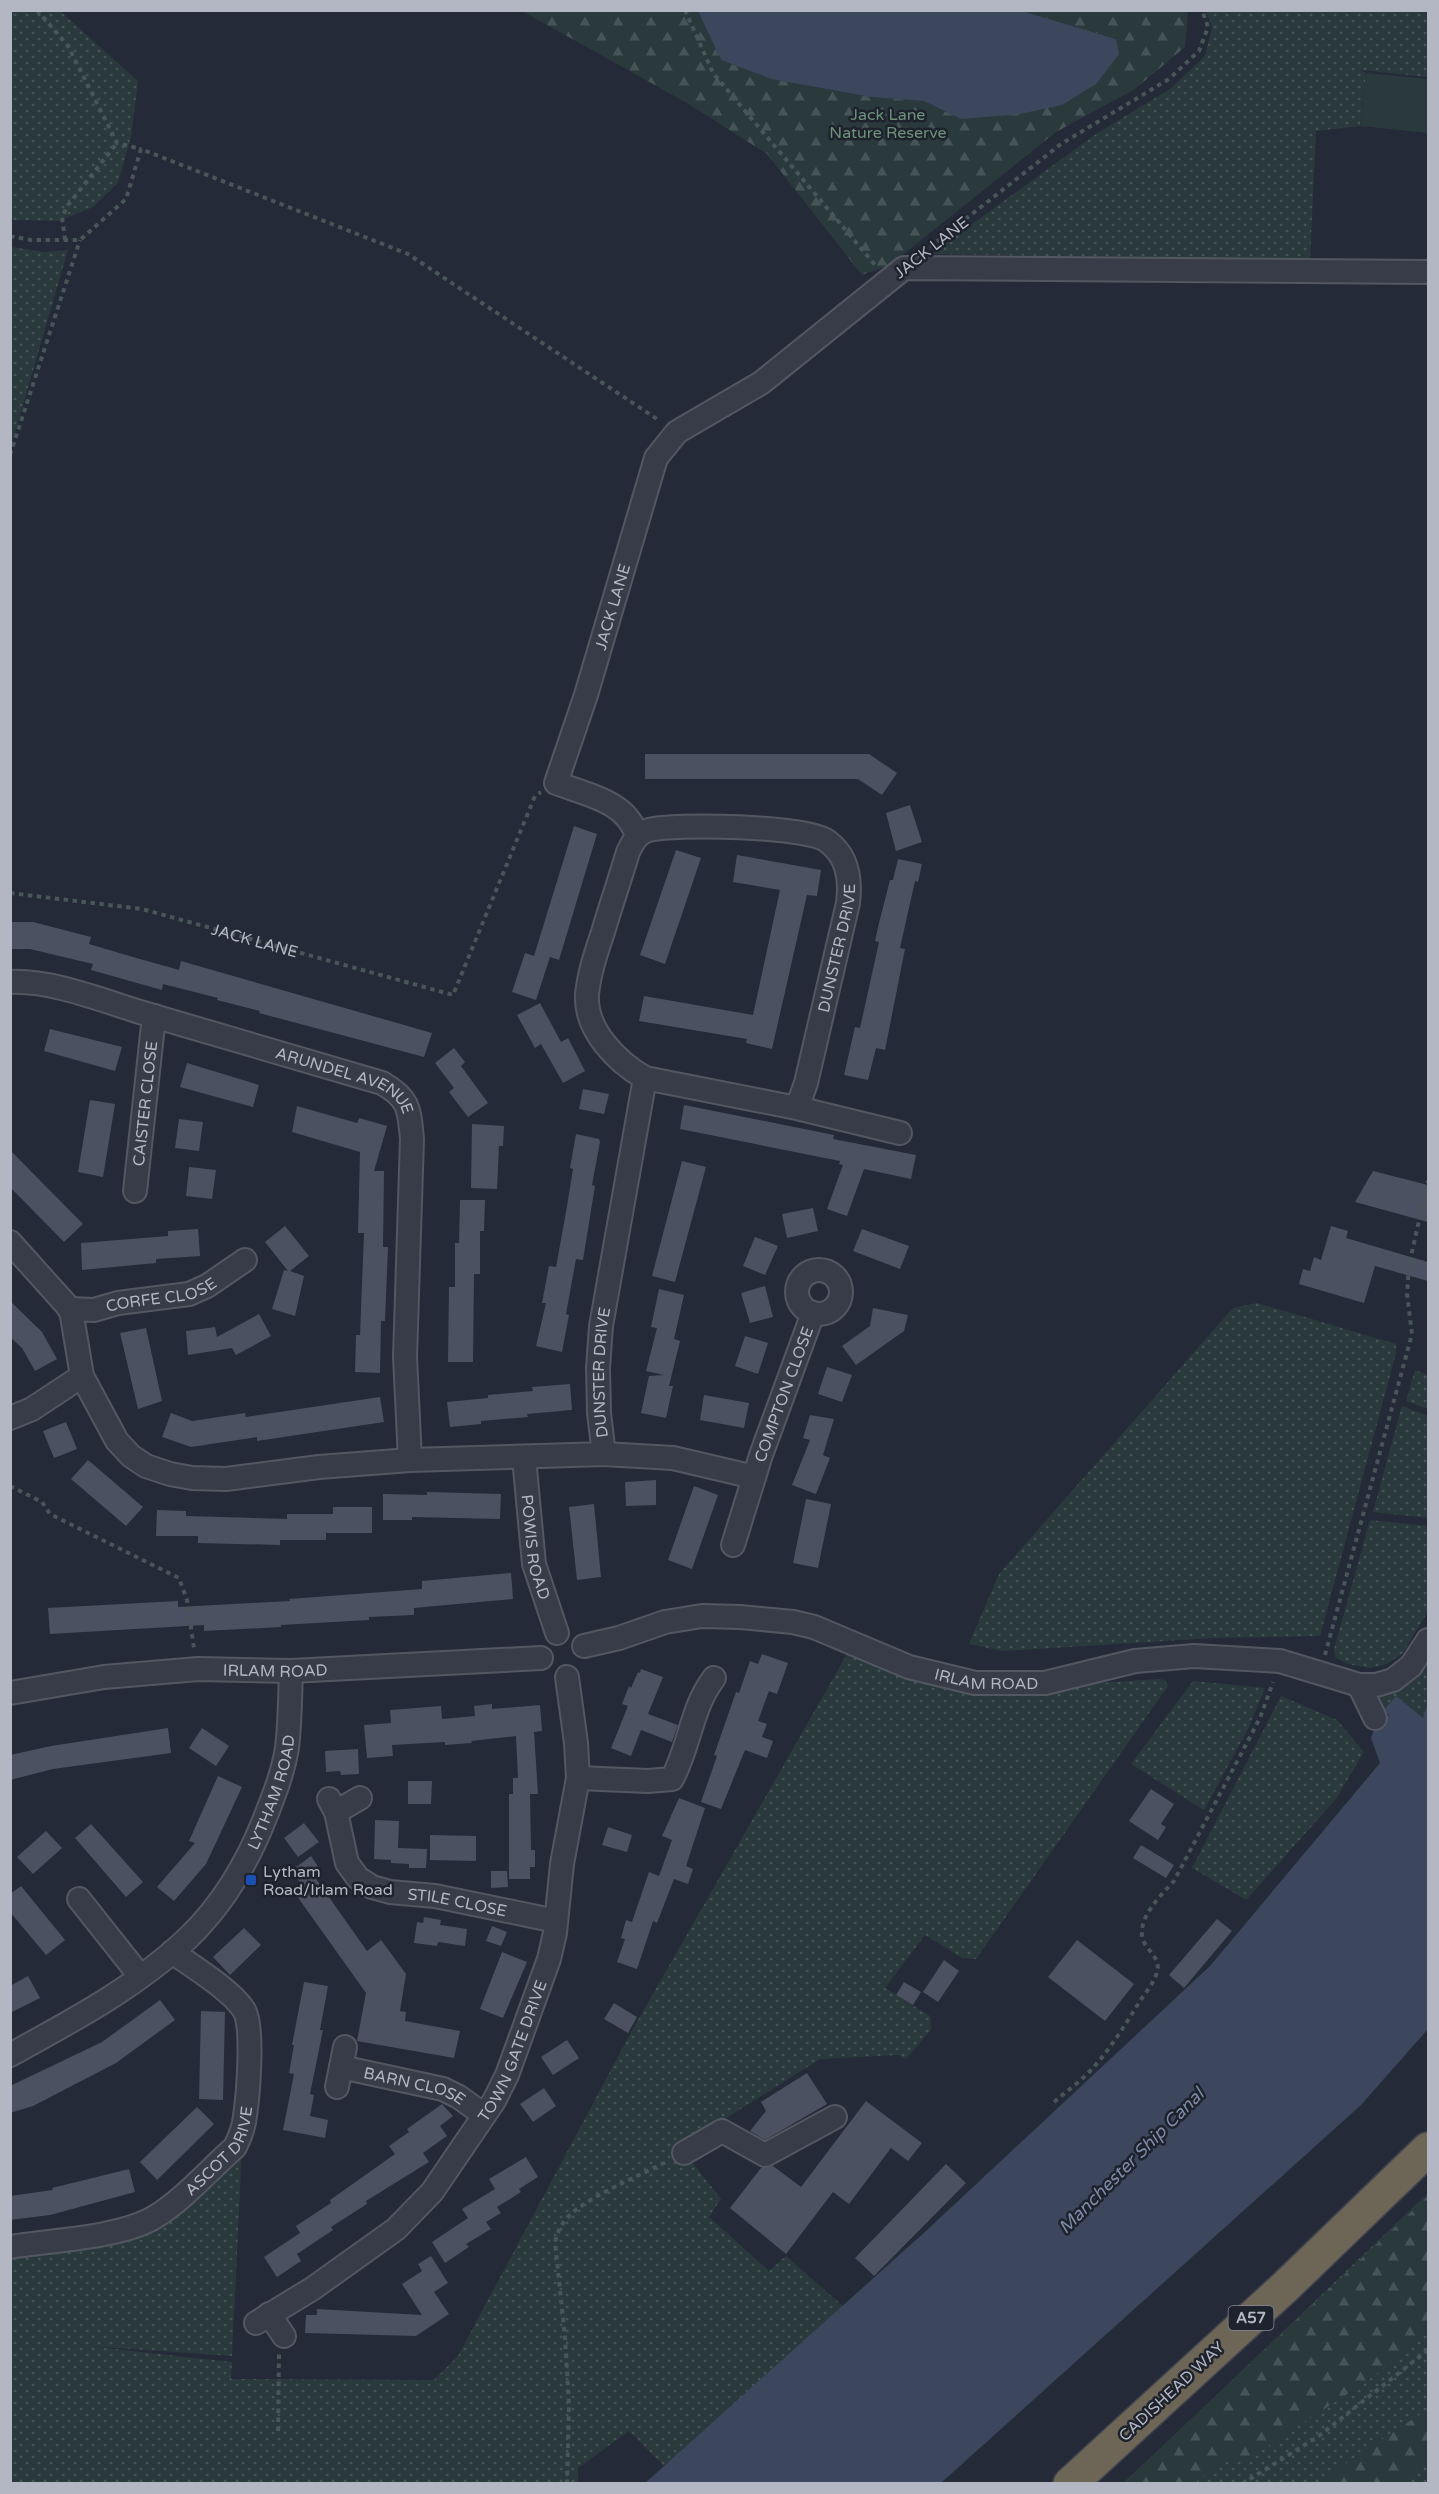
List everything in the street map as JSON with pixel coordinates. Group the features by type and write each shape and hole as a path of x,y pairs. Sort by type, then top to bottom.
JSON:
{"highway":[{"name":"CADISHEAD WAY","path":"1070,2484 1284,2287 1428,2149"}],"street":[{"path":"896,274 1428,272"},
{"name":"JACK LANE","path":"556,783 586,695 656,458 677,432 762,383 896,274"},
{"path":"556,783 617,806 633,825 636,837 628,852 592,968 587,997 591,1017 602,1040 614,1055 645,1078 797,1108 900,1133"},
{"name":"DUNSTER DRIVE","path":"636,837 649,830 672,828 762,828 805,833 826,839 838,851 847,867 850,884 848,903 806,1083 797,1108"},
{"name":"ARUNDEL AVENUE","path":"10,982 26,981 48,986 382,1083 405,1099 412,1139 405,1357 410,1460"},
{"name":"CAISTER CLOSE","path":"143,1180 153,1016"},
{"name":"DUNSTER DRIVE","path":"604,1454 599,1413 598,1368 601,1326 645,1078"},
{"path":"10,1242 69,1309 75,1327 82,1376 117,1441 131,1456 146,1466 192,1478 226,1479 319,1467 410,1460 604,1454"},
{"name":"CORFE CLOSE","path":"69,1309 94,1310 118,1303 189,1294 237,1273"},
{"name":"COMPTON CLOSE","path":"742,1535 754,1477 813,1313"},
{"path":"10,1418 32,1409 82,1376"},
{"name":"COMPTON CLOSE","path":"604,1454 673,1458 754,1477"},
{"name":"POWIS ROAD","path":"524,1458 534,1564 556,1633"},
{"name":"IRLAM ROAD","path":"584,1646 619,1638 665,1622 712,1616 793,1622 814,1627 909,1667 975,1683 1046,1683 1135,1661 1189,1656 1280,1661 1359,1685"},
{"path":"556,1633 570,1633 584,1646 583,1666 567,1677 553,1675 547,1671 541,1658 543,1646 556,1633"},
{"path":"1375,1718 1359,1685 1376,1685 1393,1680 1412,1666 1428,1640"},
{"name":"IRLAM ROAD","path":"10,1693 104,1677 198,1669 291,1671 541,1658"},
{"name":"LYTHAM ROAD","path":"10,2055 71,2021 140,1976 190,1936 213,1909 237,1875 260,1830 278,1785 286,1750 291,1671"},
{"name":"TOWN GATE DRIVE","path":"284,2336 262,2319 312,2289 396,2229 432,2192 484,2115 507,2075 549,1959 562,1864 578,1778 576,1743 567,1677"},
{"path":"578,1778 648,1781 672,1779 679,1765 701,1698 714,1678"},
{"name":"STILE CLOSE","path":"360,1798 333,1806 347,1863 358,1878 372,1887 390,1892 435,1896 556,1921"},
{"path":"79,1899 140,1976"},
{"name":"ASCOT DRIVE","path":"10,2247 112,2232 152,2218 169,2207 235,2146 241,2135 245,2116 250,2033 244,2010 221,1987 171,1952"},
{"name":"BARN CLOSE","path":"341,2067 443,2089 459,2097 484,2115"},
{"path":"684,2153 722,2131 765,2155 835,2117"}],"path":[{"path":"37,10 68,46 117,143 141,149 408,254 677,432"},
{"path":"685,10 713,73 896,274"},
{"name":"JACK LANE","path":"896,274 1061,144 1169,79 1199,51 1208,27 1202,10"},
{"path":"64,240 62,217 68,205 117,143"},
{"path":"10,454 80,240 126,199 141,149"},
{"path":"10,236 31,240 80,240"},
{"name":"JACK LANE","path":"10,893 142,909 453,995 535,796 556,783"},
{"path":"1320,1673 1412,1334 1407,1294 1409,1265 1428,1181"},
{"path":"10,1486 42,1502 50,1514 179,1578 187,1600 198,1669"},
{"path":"1054,2102 1092,2070 1119,2036 1153,1982 1158,1971 1158,1961 1143,1942 1144,1920 1174,1881 1228,1779 1260,1718 1280,1661"},
{"path":"567,2484 568,2393 565,2337 555,2242 559,2229 582,2205 684,2153"},
{"path":"278,2432 279,2345 284,2336"},
{"path":"1242,2484 1319,2436 1428,2350"}],"green space":[{"path":"11,10 60,11 138,81 131,137 118,183 93,207 59,221 11,220"},
{"name":"Jack Lane Nature Reserve","path":"1188,10 1185,47 1135,89 1056,132 890,265 862,275 767,154 687,103 522,11 698,11 721,60 771,79 871,97 924,101 961,119 1116,39 1022,11"},
{"path":"1206,11 1428,11 1428,77 1361,70 1366,73 1360,126 1316,131 1310,261 931,254 1096,134 1170,89 1205,56 1212,27"},
{"path":"1366,73 1428,79 1428,133 1360,126"},
{"path":"11,247 45,252 68,250 11,446"},
{"path":"1257,1303 1396,1344 1396,1353 1320,1636 1213,1638 1002,1651 969,1644 999,1574 1233,1308"},
{"path":"1415,1370 1428,1375 1428,1409 1406,1401"},
{"path":"1402,1406 1428,1416 1428,1518 1373,1512"},
{"path":"1370,1520 1428,1526 1428,1611 1403,1653 1387,1664 1369,1668 1348,1664 1335,1657 1334,1649"},
{"path":"855,1640 902,1659 1040,1687 1158,1679 1165,1680 1168,1686 976,1959 962,1958 925,1935 885,1988 930,2016 931,2030 906,2059 898,2055 820,2059 680,2147 721,2199 709,2217 769,2271 786,2256 845,2308 664,2466 629,2431 578,2468 578,2483 11,2483 10,2256 152,2226 242,2148 232,2356 88,2346 232,2362 231,2379 434,2380 458,2356 629,2036"},
{"path":"1428,1664 1428,1703 1423,1719 1397,1697 1384,1710 1379,1704 1379,1693 1413,1677"},
{"path":"1193,1681 1265,1688 1248,1729 1204,1810 1131,1764"},
{"path":"1281,1696 1337,1720 1364,1752 1336,1799 1246,1900 1192,1868"},
{"path":"1428,2193 1428,2483 1122,2484 1140,2468"},
{"path":"1428,2196 1428,2328 1373,2377 1247,2460 1218,2463 1195,2483 1123,2483"},
{"path":"1428,2409 1428,2459 1404,2483 1316,2483"}],"water":[{"path":"698,11 1022,11 1116,39 1119,54 1096,84 1062,105 1020,114 961,119 924,101 871,97 771,79 721,60"},
{"name":"Manchester Ship Canal","path":"1396,1696 1423,1718 1428,1703 1428,2029 1361,2105 941,2483 644,2484 927,2230 1210,1966 1380,1763 1371,1738 1374,1729 1389,1715 1384,1710"}],"building":[{"path":"645,754 869,754 897,773 882,795 858,779 645,779"},
{"path":"910,805 922,842 896,851 886,813"},
{"path":"574,826 597,834 559,960 550,957 536,1000 512,992 525,953 534,956"},
{"path":"676,850 701,858 665,964 640,955"},
{"path":"737,855 821,870 817,896 807,895 772,1049 746,1043 747,1039 639,1021 644,996 753,1015 780,890 733,882"},
{"path":"898,859 922,864 918,882 915,881 900,948 905,949 885,1050 876,1048 868,1080 844,1075 855,1027 860,1028 879,942 875,941 879,923"},
{"path":"10,922 33,922 91,937 89,944 179,970 181,961 432,1033 424,1057 259,1013 260,1011 217,1000 218,998 163,984 162,990 91,970 93,964 30,949 10,949"},
{"path":"540,1003 561,1042 568,1038 585,1071 563,1083 541,1044 535,1048 517,1015"},
{"path":"50,1029 122,1047 115,1071 44,1051"},
{"path":"454,1048 465,1062 461,1066 488,1103 468,1117 449,1092 454,1088 435,1063"},
{"path":"187,1063 259,1085 253,1107 180,1087"},
{"path":"583,1089 609,1094 604,1114 579,1109"},
{"path":"90,1100 115,1104 103,1177 78,1172"},
{"path":"684,1105 834,1135 833,1139 916,1155 911,1179 864,1169 847,1216 827,1209 843,1165 839,1164 840,1161 680,1129"},
{"path":"297,1106 357,1123 359,1118 387,1126 374,1171 384,1171 383,1247 388,1247 385,1321 381,1321 380,1373 355,1372 356,1335 360,1335 364,1233 358,1233 360,1152 292,1132"},
{"path":"179,1119 203,1122 199,1151 175,1148"},
{"path":"472,1124 504,1126 503,1146 499,1146 497,1189 471,1188"},
{"path":"576,1134 599,1139 600,1142 583,1260 576,1259 562,1352 536,1346 546,1303 542,1303 549,1266 556,1267 573,1169 570,1168"},
{"path":"10,1150 83,1224 64,1242 10,1187"},
{"path":"682,1161 706,1167 675,1282 652,1276"},
{"path":"189,1167 216,1170 212,1199 186,1196"},
{"path":"1373,1171 1428,1185 1428,1222 1355,1202"},
{"path":"460,1200 485,1200 484,1231 480,1231 480,1274 474,1274 473,1362 448,1362 449,1287 455,1287 455,1243 459,1243"},
{"path":"813,1208 818,1231 787,1238 782,1214"},
{"path":"285,1226 309,1256 290,1271 304,1276 295,1316 272,1309 284,1270 288,1271 265,1242"},
{"path":"1331,1226 1348,1231 1346,1238 1428,1262 1428,1281 1375,1266 1364,1303 1299,1284 1303,1269 1310,1271 1314,1257 1321,1260"},
{"path":"198,1229 200,1256 156,1259 156,1263 82,1270 81,1243 168,1236 168,1231"},
{"path":"862,1229 909,1246 900,1269 853,1251"},
{"path":"755,1237 778,1246 765,1275 743,1266"},
{"path":"765,1286 773,1317 750,1323 741,1293"},
{"path":"659,1289 684,1295 674,1339 680,1341 669,1386 673,1386 666,1418 641,1413 649,1376 664,1375 646,1371 657,1328 651,1327"},
{"path":"10,1301 42,1332 57,1359 35,1371 22,1348 10,1337"},
{"path":"873,1308 908,1315 904,1331 856,1365 842,1346 870,1326"},
{"path":"259,1314 271,1336 236,1355 232,1348 188,1355 186,1331 215,1327 217,1337"},
{"path":"146,1328 162,1401 138,1409 120,1333"},
{"path":"745,1336 768,1343 758,1374 735,1366"},
{"path":"827,1367 852,1375 842,1402 818,1394"},
{"path":"570,1384 572,1410 527,1414 528,1417 481,1421 481,1424 450,1427 447,1402 533,1391 532,1387"},
{"path":"704,1395 749,1403 744,1428 700,1420"},
{"path":"380,1397 384,1422 257,1441 257,1437 191,1447 162,1437 171,1413 192,1421 245,1413 246,1417"},
{"path":"810,1415 834,1419 823,1455 830,1458 816,1494 792,1485 810,1440 803,1438"},
{"path":"66,1422 77,1449 54,1458 43,1431"},
{"path":"88,1460 143,1507 126,1526 71,1479"},
{"path":"656,1480 656,1505 626,1506 625,1482"},
{"path":"694,1486 718,1495 692,1569 668,1560"},
{"path":"427,1492 501,1494 500,1519 412,1517 412,1520 383,1520 383,1494 427,1495"},
{"path":"806,1499 831,1504 818,1568 793,1563"},
{"path":"594,1504 601,1577 577,1580 569,1507"},
{"path":"333,1507 372,1507 372,1533 326,1533 326,1540 280,1540 280,1545 198,1543 198,1536 156,1536 157,1510 186,1511 186,1516 287,1519 287,1514 333,1514"},
{"path":"511,1573 513,1599 414,1608 414,1615 369,1617 369,1620 281,1625 281,1627 204,1631 204,1625 50,1634 48,1608 178,1601 178,1607 290,1601 289,1599 422,1589 422,1581"},
{"path":"762,1654 788,1663 777,1694 769,1691 758,1721 767,1724 762,1737 773,1741 767,1758 745,1750 721,1809 701,1802 717,1756 714,1755 736,1692 739,1693 750,1661 758,1664"},
{"path":"641,1669 663,1677 648,1714 678,1725 672,1742 641,1730 631,1756 611,1748 628,1706 622,1704 629,1686 631,1688"},
{"path":"492,1704 492,1709 540,1705 542,1731 534,1732 538,1794 530,1794 531,1850 535,1850 535,1867 530,1867 530,1879 509,1879 509,1794 513,1794 513,1778 518,1778 516,1736 445,1745 445,1742 392,1745 393,1756 367,1758 364,1725 391,1723 390,1710 441,1706 442,1719 475,1716 474,1706"},
{"path":"168,1728 171,1753 53,1769 10,1780 10,1755 51,1746"},
{"path":"202,1728 229,1746 216,1766 189,1748"},
{"path":"358,1749 359,1774 341,1775 340,1771 326,1772 325,1751"},
{"path":"218,1776 242,1787 206,1864 174,1901 157,1887 195,1843 189,1841"},
{"path":"408,1781 432,1781 431,1804 408,1804"},
{"path":"1151,1789 1174,1804 1161,1824 1166,1827 1158,1840 1129,1821"},
{"path":"679,1798 705,1808 686,1866 693,1869 688,1884 674,1879 657,1923 653,1921 637,1969 617,1962 625,1939 621,1938 626,1920 632,1922 649,1872 659,1876 672,1840 662,1836"},
{"path":"375,1820 399,1821 398,1848 427,1849 426,1868 409,1868 409,1864 374,1859"},
{"path":"304,1823 319,1842 298,1857 284,1838"},
{"path":"91,1824 143,1882 126,1897 75,1838"},
{"path":"608,1827 632,1835 627,1852 602,1845"},
{"path":"46,1831 62,1848 33,1874 17,1857"},
{"path":"430,1835 476,1836 476,1861 430,1860"},
{"path":"1141,1845 1174,1865 1166,1878 1133,1858"},
{"path":"311,1856 321,1871 314,1876 367,1951 381,1940 406,1974 400,2011 406,2012 405,2021 460,2031 454,2058 357,2041 366,1993 294,1892 303,1886 291,1871"},
{"path":"491,1871 507,1871 508,1887 491,1888"},
{"path":"21,1886 65,1940 46,1955 10,1912 10,1894"},
{"path":"424,1917 441,1920 440,1925 467,1929 465,1946 438,1942 437,1946 414,1943 417,1922 423,1923"},
{"path":"1217,1919 1232,1931 1184,1988 1169,1975"},
{"path":"492,1926 507,1932 501,1946 486,1941"},
{"path":"244,1928 261,1945 230,1975 213,1957"},
{"path":"1077,1940 1134,1984 1105,2021 1048,1977"},
{"path":"502,1952 527,1962 503,2018 480,2009"},
{"path":"944,1960 959,1971 938,2002 923,1992"},
{"path":"28,1976 40,1998 10,2013 10,1986"},
{"path":"304,1982 328,1986 320,2030 323,2030 310,2094 314,2095 310,2116 328,2120 325,2138 283,2130 294,2074 289,2073 294,2045 292,2045"},
{"path":"904,1982 921,1992 913,2005 896,1995"},
{"path":"160,2000 175,2020 116,2063 33,2106 10,2113 10,2086 102,2042"},
{"path":"614,2003 637,2017 628,2033 604,2019"},
{"path":"201,2011 225,2012 223,2100 199,2099"},
{"path":"567,2040 579,2058 553,2075 541,2057"},
{"path":"807,2073 827,2104 765,2140 750,2131 766,2111 761,2102"},
{"path":"544,2088 556,2106 533,2122 520,2104"},
{"path":"866,2101 922,2143 908,2161 891,2148 849,2204 833,2192 786,2254 730,2208 761,2168 773,2166 801,2187"},
{"path":"442,2104 453,2116 440,2126 447,2136 423,2153 429,2162 366,2201 367,2204 331,2227 333,2230 297,2254 301,2261 277,2277 264,2257 300,2233 296,2226 331,2203 330,2200 395,2154 389,2146 409,2132 407,2129"},
{"path":"197,2107 214,2124 157,2180 140,2162"},
{"path":"526,2157 538,2177 519,2189 521,2192 497,2207 501,2213 486,2222 491,2229 466,2244 469,2247 445,2263 432,2242 468,2218 462,2209 495,2189 489,2179"},
{"path":"946,2164 966,2183 874,2276 855,2258"},
{"path":"129,2169 135,2192 50,2215 10,2220 10,2196 53,2190 52,2188"},
{"path":"431,2256 448,2283 434,2292 449,2314 416,2336 305,2333 306,2315 317,2315 317,2309 422,2315 402,2284 422,2271 418,2264"}],"place":[{"name":"Lytham Road/Irlam Road","path":"251,1880"}]}
